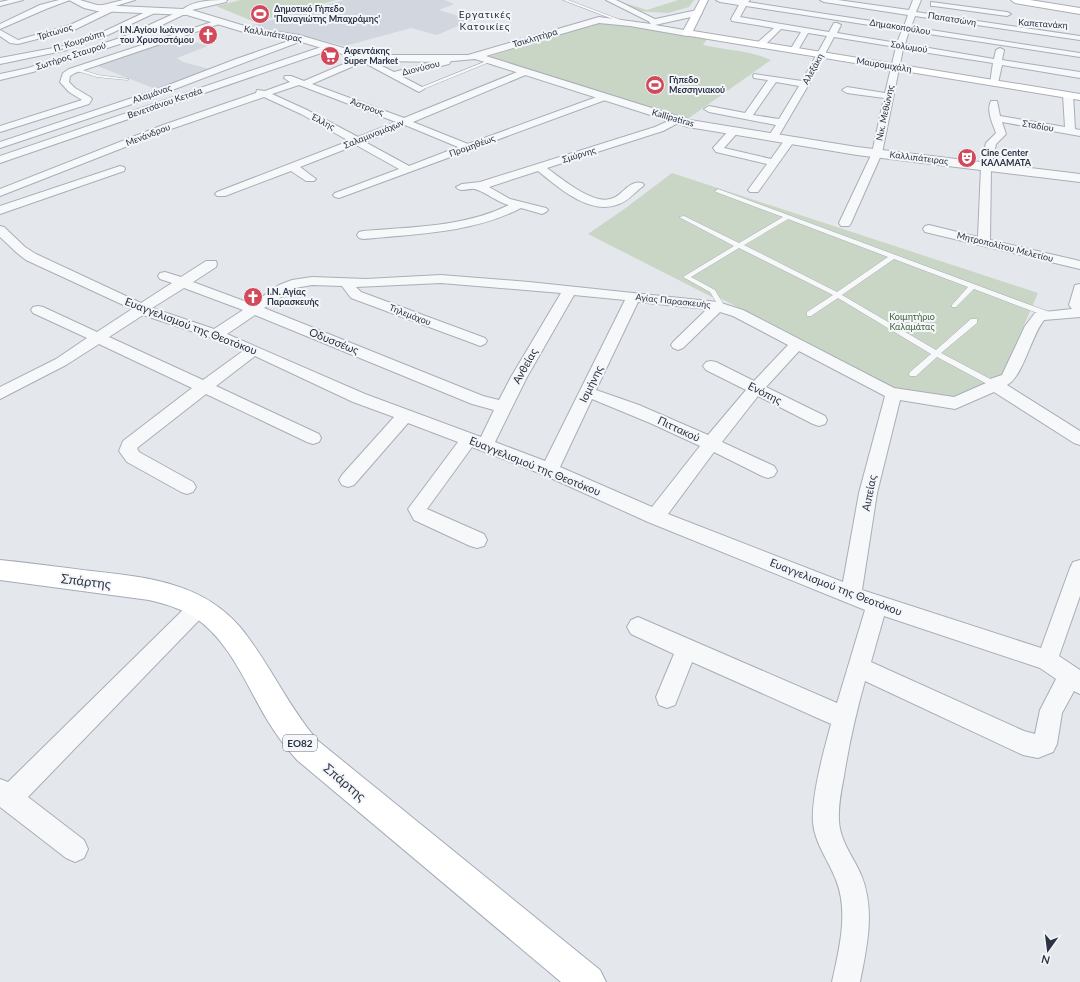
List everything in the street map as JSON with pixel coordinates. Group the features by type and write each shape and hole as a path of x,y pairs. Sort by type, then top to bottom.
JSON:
{"main road":[{"path":"687,33 704,0"},
{"path":"1015,0 1080,11"},
{"name":"Μαυρομιχάλη","path":"687,33 1080,97"},
{"name":"Σπάρτης","path":"0,570 134,587 184,600 199,607 212,616 235,641 293,735 307,750 588,982"}],"street":[{"path":"0,4 18,0"},
{"path":"0,27 43,7 66,0"},
{"name":"Καλλιπάτειρας","path":"73,0 88,6 106,9 185,12 247,30 303,39 367,57 448,59 475,56"},
{"name":"Τρίτωνος","path":"0,32 13,41 18,42 73,27 106,9 131,0"},
{"path":"185,12 191,7 222,0"},
{"path":"610,0 657,22"},
{"name":"Δημακοπούλου","path":"720,0 745,2 907,29 1080,55"},
{"name":"Παπατσώνη","path":"824,0 850,2 912,13 1006,21 1080,38"},
{"path":"966,0 966,8"},
{"path":"994,83 1009,4 1008,0"},
{"path":"917,1 966,8 1006,21"},
{"name":"Νικ. Μεθώνης","path":"845,223 865,183 877,153 900,46 917,1"},
{"name":"Σολωμού","path":"745,2 735,18 738,20 1080,75"},
{"name":"Αλεξάκη","path":"773,137 805,84 850,2"},
{"name":"Π. Κουρούπη","path":"86,40 104,34 155,11"},
{"name":"Σωτήρος Σταυρού","path":"0,77 30,70 126,39 185,12"},
{"path":"644,25 698,13"},
{"path":"6,16 23,16"},
{"name":"Τσικλητήρα","path":"475,56 596,20 624,22"},
{"name":"Καπετανάκη","path":"1006,21 1035,23"},
{"path":"0,129 86,102 87,99 72,90 64,82 66,75 76,69 220,22"},
{"path":"624,22 687,33"},
{"path":"760,45 779,27"},
{"path":"794,50 806,31"},
{"path":"104,34 152,45"},
{"name":"Αλαμάνας","path":"0,145 156,93 239,61 303,39"},
{"name":"Π. Κουρούπη","path":"0,61 71,46 83,53"},
{"name":"Βενετσάνου Κετσέα","path":"0,160 330,47"},
{"name":"Kallipatiras","path":"475,56 677,120 734,131 877,153"},
{"path":"367,57 366,61 419,89"},
{"name":"Μενάνδρου","path":"0,193 154,132 302,83 367,57"},
{"name":"Διονύσου","path":"393,75 446,62 448,59"},
{"name":"Άστρους","path":"265,69 448,138 468,148"},
{"name":"Σαλαμινομάχων","path":"221,194 358,141 525,72"},
{"path":"757,76 805,84"},
{"path":"747,117 773,79"},
{"name":"Έλλης","path":"234,80 304,112 410,170"},
{"path":"847,90 889,96"},
{"path":"156,93 203,115"},
{"path":"1068,95 1070,131"},
{"name":"Προμηθέως","path":"339,195 605,97"},
{"path":"984,241 986,166 991,142 1001,135 996,118 994,103"},
{"path":"709,109 782,123"},
{"name":"Σταδίου","path":"996,118 1080,133"},
{"name":"Σμύρνης","path":"462,187 474,185 480,186 540,168 659,129 677,120"},
{"path":"734,131 719,146 720,150 774,163"},
{"path":"754,190 790,140"},
{"name":"Καλλιπάτειρας","path":"877,153 1080,178"},
{"path":"292,167 310,179"},
{"path":"0,210 120,168"},
{"path":"540,168 574,192 605,204 614,202 638,185"},
{"path":"480,186 499,198 519,205 542,210"},
{"path":"363,235 410,231 464,223 501,214 519,205"},
{"name":"Μητροπολίτου Μελετίου","path":"929,229 1080,265"},
{"name":"Ευαγγελισμού της Θεοτόκου","path":"0,230 21,250 31,257 142,309 217,334 327,384 405,416 550,470 655,516 851,594 1047,660 1075,679"},
{"path":"3,388 61,362 211,264"},
{"name":"Οδυσσέως","path":"165,276 253,309 461,394 502,407"},
{"name":"Αγίας Παρασκευής","path":"217,334 292,284 324,281 384,283 441,279 570,290 720,306 738,313 894,394 951,403 959,402 993,384 1007,379 1032,326 1040,316 1080,312"},
{"name":"Τηλεμάχου","path":"347,282 351,290 356,294 480,341"},
{"path":"1080,288 1076,305 1080,312"},
{"name":"Ανθείας","path":"477,540 421,515 417,509 477,442 502,407 570,290"},
{"name":"Ισμήνης","path":"550,470 633,297"},
{"path":"678,345 720,306"},
{"path":"38,310 203,388 314,438"},
{"path":"655,516 755,388 797,344"},
{"path":"187,487 132,457 128,452 129,445 253,350"},
{"name":"Ενόπης","path":"711,366 819,420"},
{"path":"993,384 1080,439"},
{"name":"Πιττακού","path":"587,392 632,408 768,470"},
{"name":"Αιπείας","path":"851,594 855,560 879,444 894,394"},
{"path":"348,480 405,416"},
{"path":"1047,660 1079,573"},
{"path":"846,982 855,931 854,897 849,878 828,832 826,822 830,788 844,718 877,604"},
{"path":"75,849 4,794 199,607"},
{"path":"638,627 844,718"},
{"path":"667,697 687,649"},
{"path":"858,667 1024,743 1038,746 1045,744 1052,710 1075,679"}],"lane":[{"path":"565,0 624,22"},
{"path":"419,89 490,61"},
{"path":"76,69 97,76 127,79"},
{"path":"718,190 892,257 1050,315"},
{"path":"682,217 838,295 935,353 993,384"},
{"path":"720,306 713,291 686,278 787,217"},
{"path":"809,314 884,264 892,257"},
{"path":"954,306 972,287"},
{"path":"913,374 935,353 974,321"}],"shaded area":[{"path":"344,0 445,0 454,4 439,10 472,20 437,35 411,28 345,46 297,34 249,26"},
{"path":"180,37 208,46 177,58 183,62 213,70 158,90 95,65"}],"green space":[{"name":"Δημοτικό Γήπεδο 'Παναγιώτης Μπαχράμης'","path":"241,0 337,0 255,22 216,6"},
{"path":"615,0 647,10 678,0 694,0 689,7 668,13 636,11"},
{"name":"Γήπεδο Μεσσηνιακού","path":"599,22 707,39 703,45 747,53 771,60 686,120 488,57"},
{"name":"Κοιμητήριο Καλαμάτας","path":"672,173 1038,293 1003,373 963,396 957,397 907,391 888,386 720,298 712,297 588,234"}],"place":[{"name":"Δημοτικό Γήπεδο 'Παναγιώτης Μπαχράμης'","path":"260,14"},
{"name":"Ι.Ν.Αγίου Ιωάννου του Χρυσοστόμου","path":"208,35"},
{"name":"Αφεντάκης Super Market","path":"330,56"},
{"name":"Γήπεδο Μεσσηνιακού","path":"655,85"},
{"name":"Cine Center ΚΑΛΑΜΑΤΑ","path":"967,158"},
{"name":"Ι.Ν. Αγίας Παρασκευής","path":"253,297"}],"district":[{"name":"Εργατικές Κατοικίες","path":"485,20"}]}
